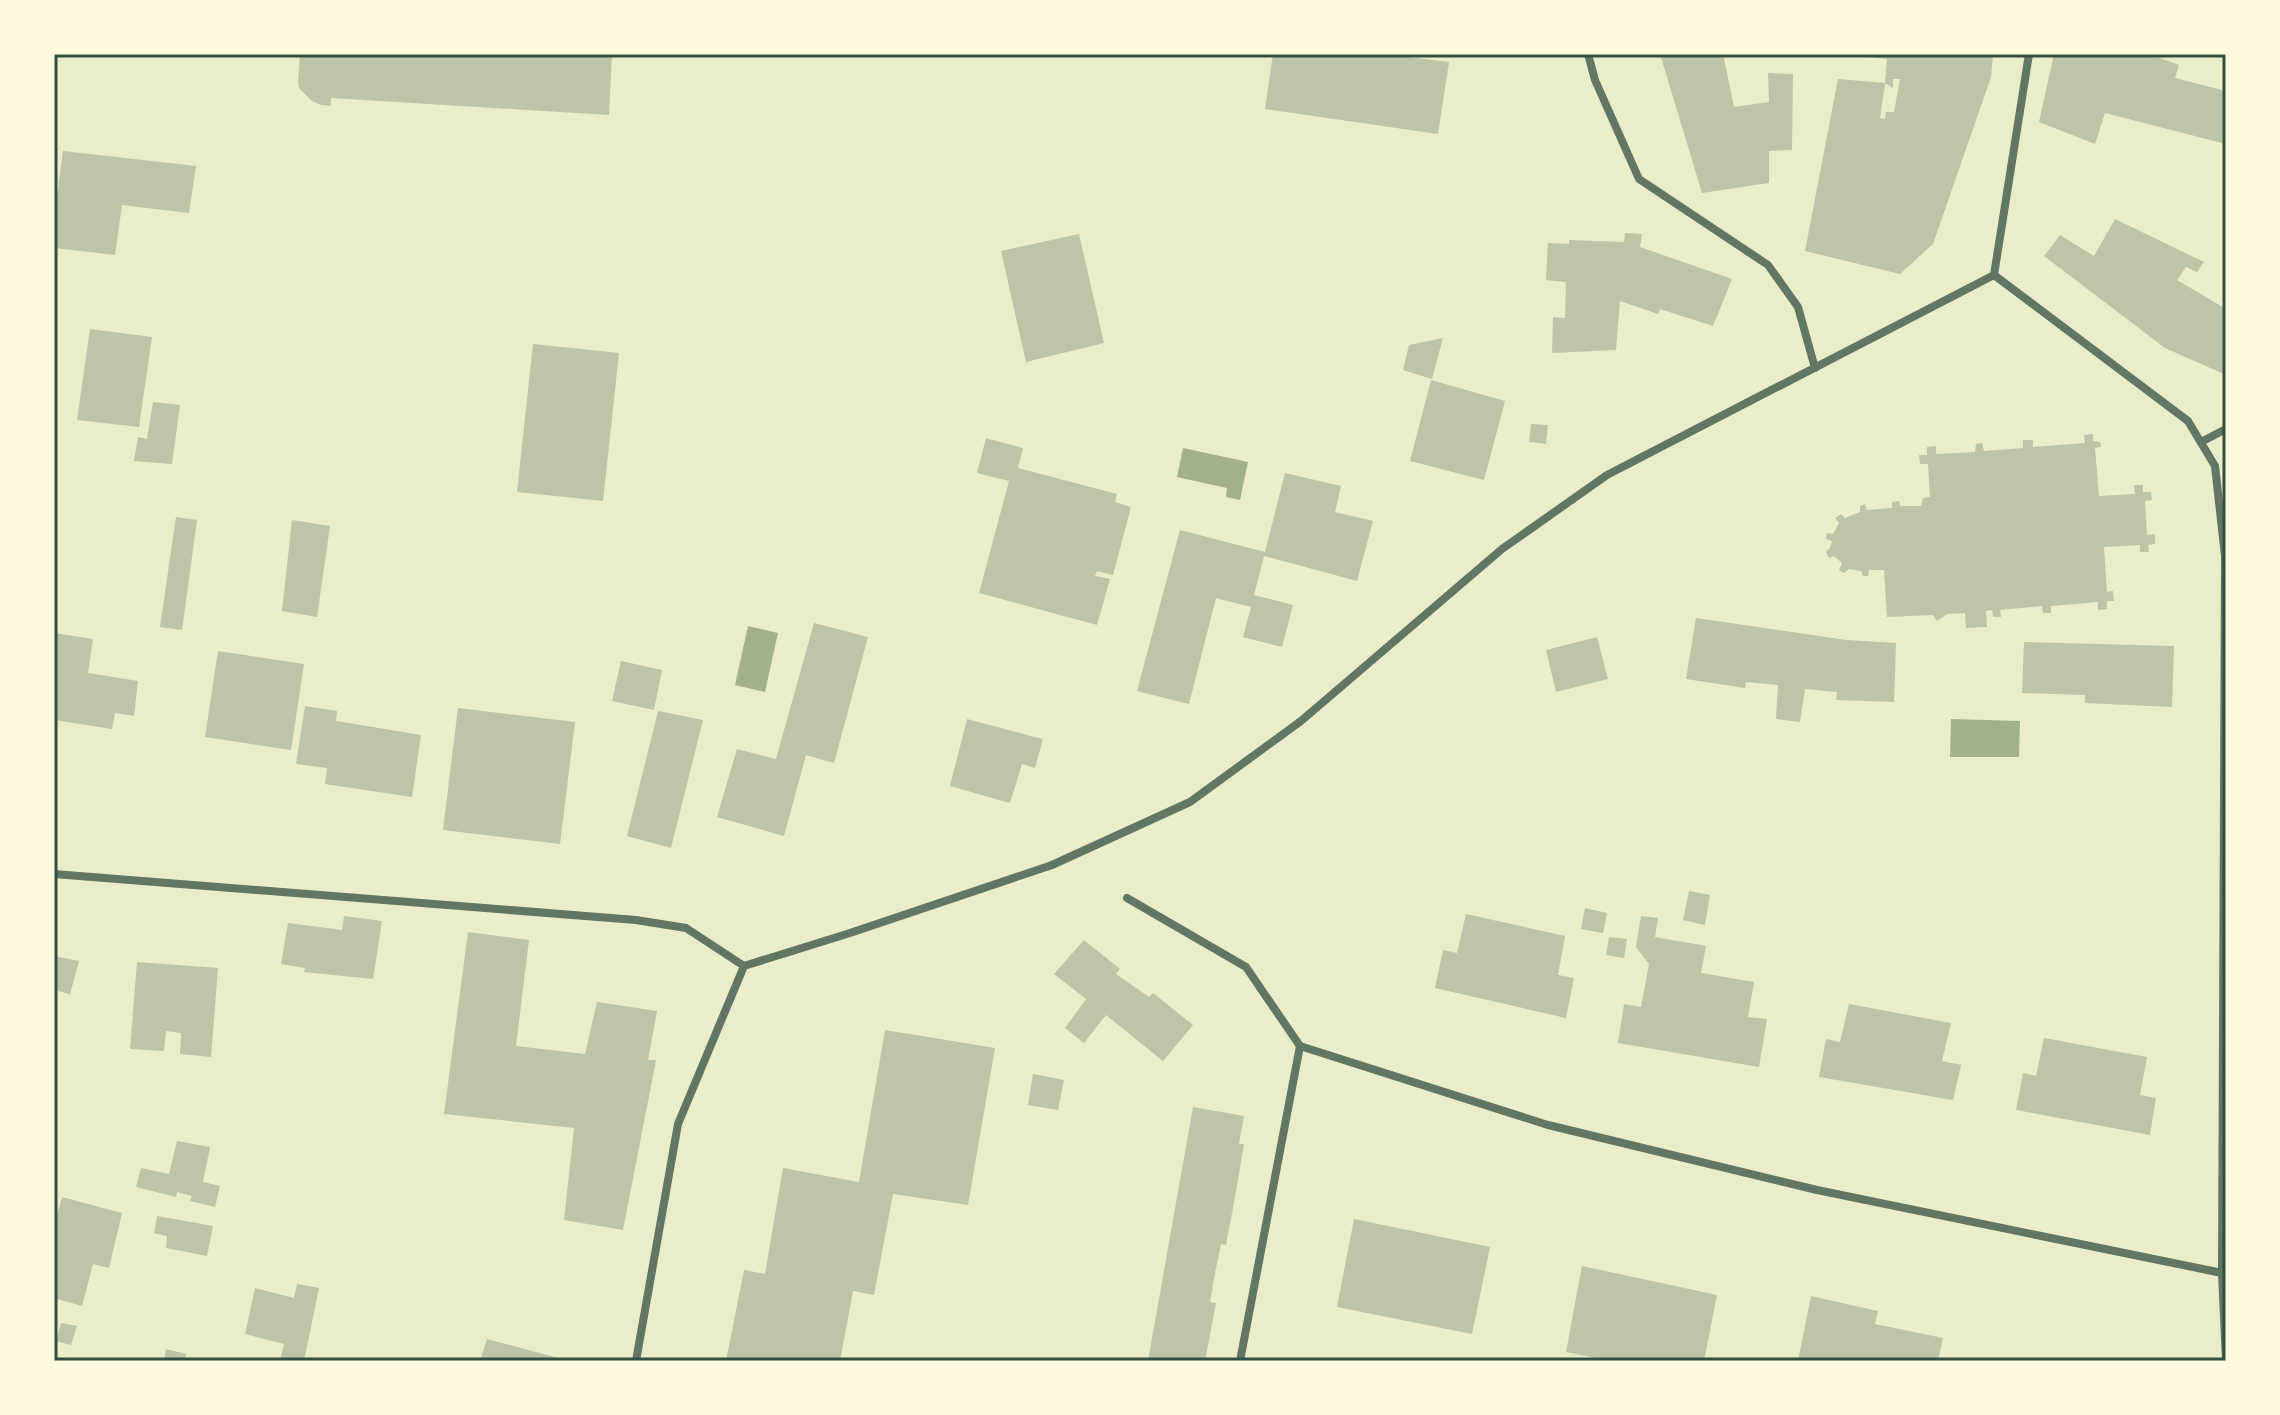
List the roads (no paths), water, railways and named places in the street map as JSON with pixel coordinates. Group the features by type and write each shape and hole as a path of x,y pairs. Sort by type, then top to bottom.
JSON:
{"street":[{"path":"1588,54 1595,80 1639,179 1768,265 1798,307 1815,368"},
{"path":"1994,275 2029,54"},
{"path":"744,966 1052,865 1190,802 1301,721 1502,549 1607,475 1994,275"},
{"path":"1994,275 2188,421 2215,466 2225,556 2222,1273 2226,1361"},
{"path":"2201,442 2226,429"},
{"path":"54,874 636,920 686,928 744,966"},
{"path":"1127,898 1246,967 1300,1046 1548,1125 1817,1190 2222,1273"},
{"path":"636,1361 678,1124 744,966"},
{"path":"1240,1361 1300,1046"}]}
